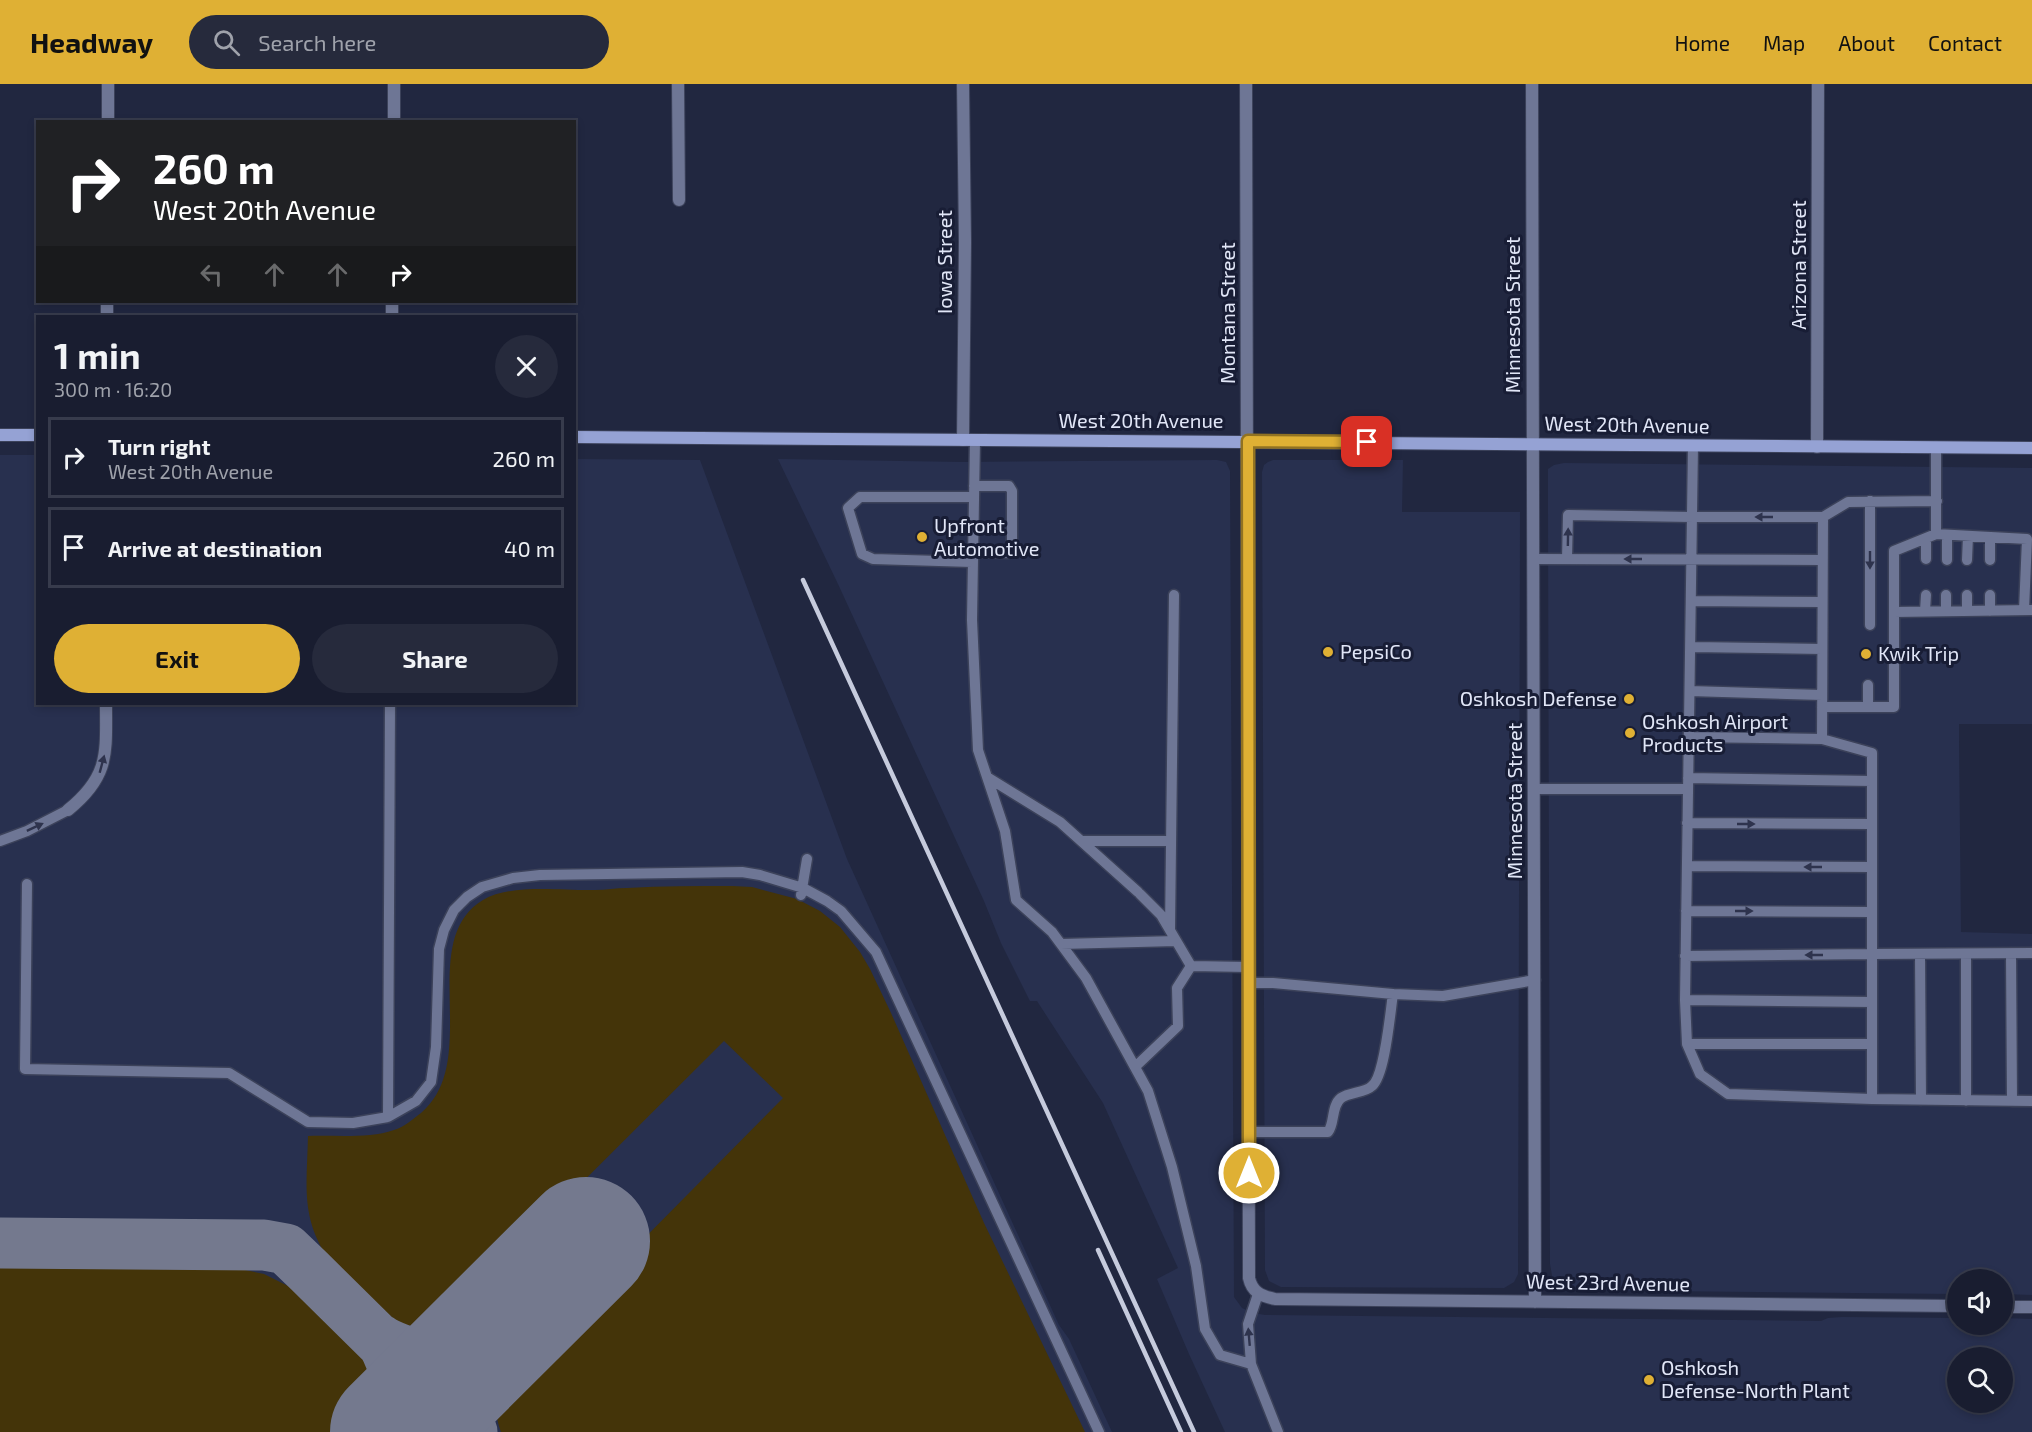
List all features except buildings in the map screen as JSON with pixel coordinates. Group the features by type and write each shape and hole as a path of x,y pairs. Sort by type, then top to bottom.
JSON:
{"main road":[{"path":"0,435 36,435"},
{"name":"West 20th Avenue","path":"576,437 2032,448"}],"street":[{"path":"108,84 108,120"},
{"path":"394,84 394,120"},
{"path":"678,84 679,200"},
{"name":"Iowa Street","path":"963,84 969,440"},
{"name":"Montana Street","path":"1246,84 1249,1278 1250,1284 1258,1294"},
{"name":"Minnesota Street","path":"1532,84 1535,1302"},
{"name":"Arizona Street","path":"1817,447 1818,84"},
{"path":"68,810 93,787 102,769 106,750 106,705"},
{"name":"West 23rd Avenue","path":"1258,1294 1275,1299 1947,1306"},
{"path":"2013,1307 2032,1307"}],"lane":[{"path":"969,440 974,492 972,620 978,750 1005,831 1016,900 1052,932 1086,978 1148,1091 1172,1167 1196,1266 1205,1329 1221,1355 1251,1364"},
{"path":"1693,445 1685,1000 1687,1044 1700,1074 1728,1094 2032,1101"},
{"path":"1936,447 1937,536 1947,560"},
{"path":"1009,486 1012,491 1012,549 1008,553 973,557 873,559 862,554 848,508 860,497 974,492 1009,486"},
{"path":"1869,501 1869,625"},
{"path":"1567,559 1568,515 1823,517 1848,502 1937,501"},
{"path":"1822,739 1823,517"},
{"path":"1926,559 1937,536"},
{"path":"1822,707 1894,707 1894,612 1894,551 1937,536 2027,539 2028,610 1894,612"},
{"path":"1968,536 1968,560"},
{"path":"1990,537 1990,560"},
{"path":"1534,559 1822,560"},
{"path":"1170,930 1174,595"},
{"path":"1925,611 1926,595"},
{"path":"1946,595 1946,611"},
{"path":"1967,611 1968,595"},
{"path":"1990,595 1990,611"},
{"path":"1692,601 1822,602"},
{"path":"1691,646 1822,649"},
{"path":"1868,685 1868,707"},
{"path":"1690,691 1822,695"},
{"path":"388,1117 390,705"},
{"path":"1689,737 1822,739 1872,753 1872,1099"},
{"path":"987,777 1060,822 1139,893 1161,915 1191,966"},
{"path":"1534,789 1688,783 1872,781"},
{"path":"0,841 68,810"},
{"path":"1687,823 1872,824"},
{"path":"1083,842 1171,840"},
{"path":"802,891 807,859"},
{"path":"1686,866 1872,867"},
{"path":"27,884 25,1069 229,1073 308,1122 353,1123 388,1117 416,1101 430,1082 436,1047 439,949 444,930 454,910 482,887 513,878 540,875 742,872 782,881 827,901 841,911 876,952 1099,1432"},
{"path":"1686,911 1872,912"},
{"path":"1061,944 1176,941"},
{"path":"1685,956 2032,953"},
{"path":"1920,954 1921,1100"},
{"path":"1966,954 1966,1101"},
{"path":"2011,954 2012,1101"},
{"path":"1191,966 1248,967"},
{"path":"1135,1067 1178,1026 1177,988 1191,966"},
{"path":"1248,983 1443,996 1535,980"},
{"path":"1249,1132 1328,1132 1335,1108 1341,1098 1372,1087 1381,1074 1393,994"},
{"path":"1685,1000 1872,1002"},
{"path":"1687,1044 1872,1044"},
{"path":"1258,1294 1248,1324 1251,1364 1278,1432"}],"shaded area":[{"path":"0,455 36,455 36,705 576,705 576,459 700,460 847,859 1059,1325 1069,1339 1112,1432 0,1432"},
{"path":"778,459 962,462 1217,460 1226,462 1230,471 1234,1297 1242,1308 1265,1315 1821,1321 1842,1317 1947,1318 1947,1335 2013,1335 2013,1318 2032,1319 2032,1432 1225,1432 1157,1279 1178,1268 1103,1103 1037,1001 1030,1001 1001,943 984,901"},
{"path":"1273,460 1403,460 1402,512 1520,512 1518,1274 1514,1282 1504,1288 1281,1287 1269,1281 1265,1270 1262,472 1264,465"},
{"path":"1564,463 2032,468 2032,724 1959,724 1959,741 1961,932 2032,934 2032,1295 2013,1294 2013,1269 1947,1269 1947,1294 1567,1290 1556,1286 1553,1281 1550,1264 1548,469"},
{"path":"752,887 797,899 820,911 840,927 860,952 891,1013 984,1223 1085,1432 501,1432 496,1406 498,1392 504,1380 783,1098 724,1041 440,1324 418,1327 396,1321 329,1260 313,1229 309,1215 307,1200 308,1136 362,1136 394,1130 421,1113 439,1090 447,1063 450,1033 450,971 453,943 463,919 483,900 508,891 538,889 595,890"},
{"path":"0,1265 231,1267 264,1274 302,1295 361,1353 369,1376 365,1400 356,1413 335,1432 0,1432"}],"taxiway":[{"path":"0,1243 264,1245 286,1249 472,1432"},
{"path":"380,1340 411,1353 437,1356 463,1349 492,1334"},
{"path":"381,1340 392,1363 397,1386 395,1408 386,1432"}],"runway":[{"path":"394,1432 586,1241"}],"railway":[{"path":"803,580 1194,1432"},
{"path":"1098,1250 1181,1432"}],"place":[{"name":"Upfront Automotive","path":"922,537"},
{"name":"PepsiCo","path":"1328,652"},
{"name":"Kwik Trip","path":"1866,654"},
{"name":"Oshkosh Defense","path":"1629,699"},
{"name":"Oshkosh Airport Products","path":"1630,733"},
{"name":"Oshkosh Defense-North Plant","path":"1649,1380"}],"route":[{"path":"1249,1173 1248,441 1367,442"}]}
